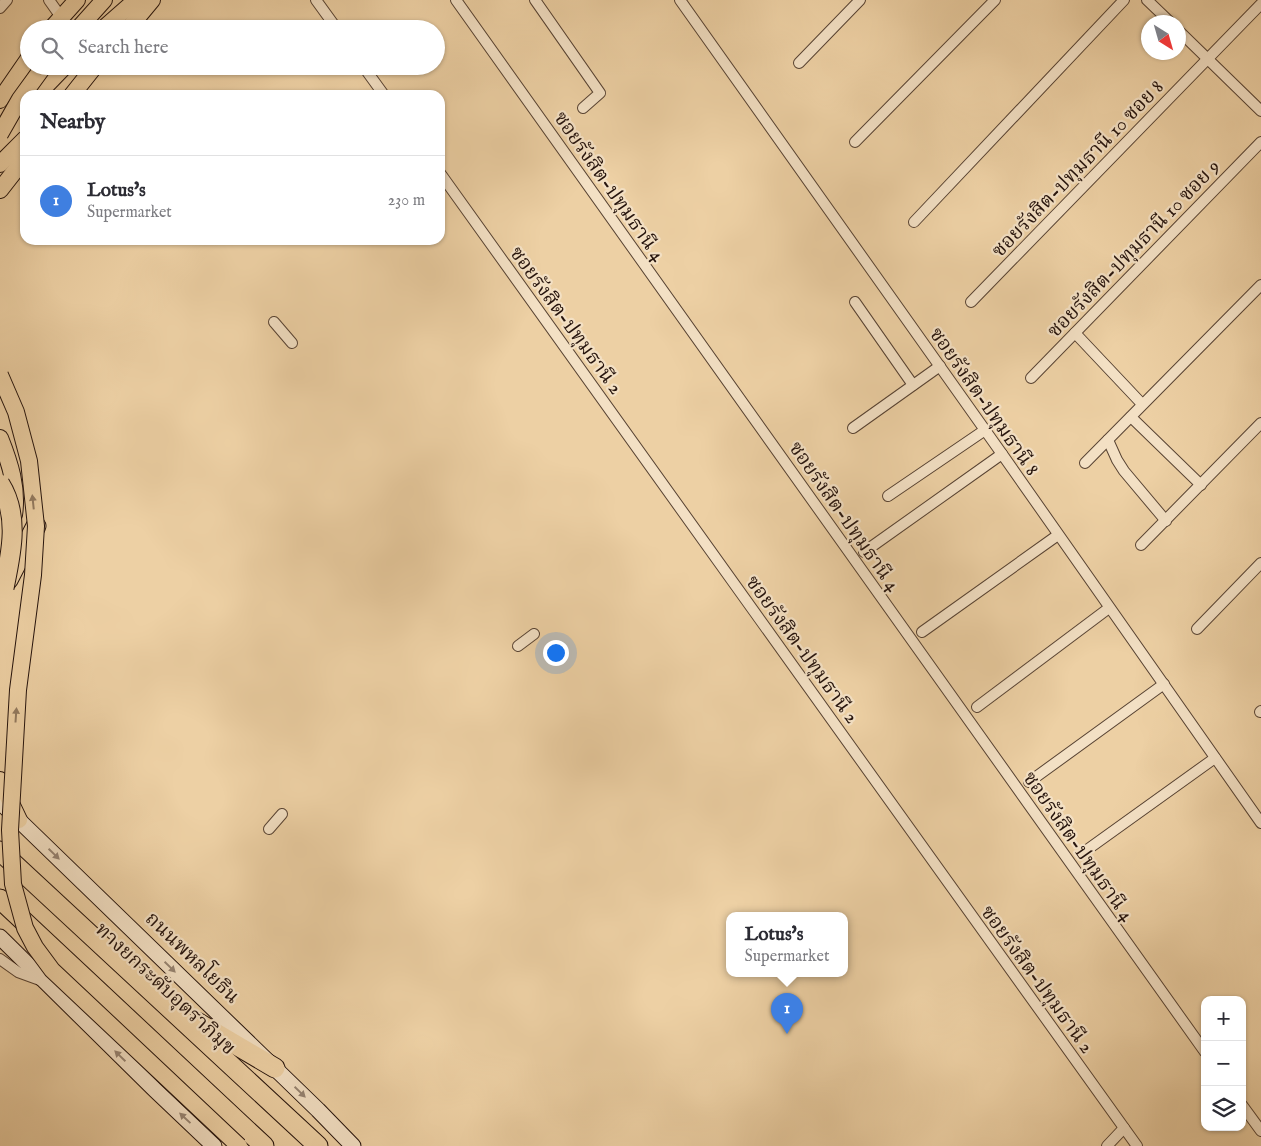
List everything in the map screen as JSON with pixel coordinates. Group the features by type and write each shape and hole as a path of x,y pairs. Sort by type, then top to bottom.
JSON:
{"highway":[{"path":"0,484 10,506 12,526 12,550 2,591"},
{"path":"2,591 36,526"},
{"path":"0,835 196,1022 253,1085"},
{"path":"0,851 318,1146"},
{"name":"ทางยกระดับอุตราภิมุข","path":"0,862 302,1146"},
{"path":"0,899 264,1146"},
{"path":"4,913 190,1084 253,1146"},
{"path":"196,1022 275,1068"}],"main road":[{"path":"59,20 77,0"},
{"path":"86,20 104,0"},
{"path":"113,20 136,0"},
{"path":"135,20 152,0"},
{"path":"0,81 20,61"},
{"path":"0,100 20,71"},
{"path":"27,90 37,75"},
{"path":"42,90 56,75"},
{"path":"75,90 87,75"},
{"path":"3,130 20,99"},
{"path":"3,130 20,113"},
{"path":"0,164 20,144"},
{"path":"0,190 20,164"},
{"path":"0,374 16,412 29,461 36,526 33,575 18,690 10,830 13,884 25,928 35,947 52,970 239,1146"},
{"path":"0,438 12,471 16,505 9,540 0,567"},
{"path":"0,780 19,820"},
{"name":"ถนนพหลโยธิน","path":"0,802 353,1146"},
{"path":"0,937 214,1146"}],"street":[{"path":"0,8 7,0"},
{"path":"49,0 55,20"},
{"path":"316,0 330,20"},
{"name":"ซอยรังสิต-ปทุมธานี 4","path":"456,0 1201,1046"},
{"path":"535,0 600,93 583,108"},
{"name":"ซอยรังสิต-ปทุมธานี 8","path":"680,0 1261,823"},
{"path":"799,63 860,0"},
{"path":"855,142 995,0"},
{"path":"914,222 1124,0"},
{"path":"1147,0 1163,15"},
{"name":"ซอยรังสิต-ปทุมธานี 10 ซอย 8","path":"971,302 1261,4"},
{"path":"1186,38 1261,111"},
{"path":"370,75 381,90"},
{"name":"ซอยรังสิต-ปทุมธานี 10 ซอย 9","path":"1031,378 1261,142"},
{"name":"ซอยรังสิต-ปทุมธานี 2","path":"445,180 1137,1146"},
{"path":"1086,463 1261,285"},
{"path":"855,302 913,385"},
{"path":"274,322 292,343"},
{"path":"1075,333 1142,404"},
{"path":"853,428 940,366"},
{"path":"1131,417 1201,485"},
{"path":"1141,545 1261,423"},
{"path":"888,496 985,430"},
{"path":"1108,440 1124,471 1166,521"},
{"path":"864,552 1002,454"},
{"path":"922,632 1058,535"},
{"path":"1197,629 1261,563"},
{"path":"977,707 1109,608"},
{"path":"518,646 534,634"},
{"path":"1029,782 1164,684"},
{"path":"1084,852 1215,758"},
{"path":"269,829 282,814"},
{"path":"0,959 18,972"},
{"path":"0,965 48,984"},
{"path":"1246,1110 1261,1131"},
{"path":"1107,1146 1124,1128"}],"place":[{"name":"Lotus's","path":"787,1034"}]}
